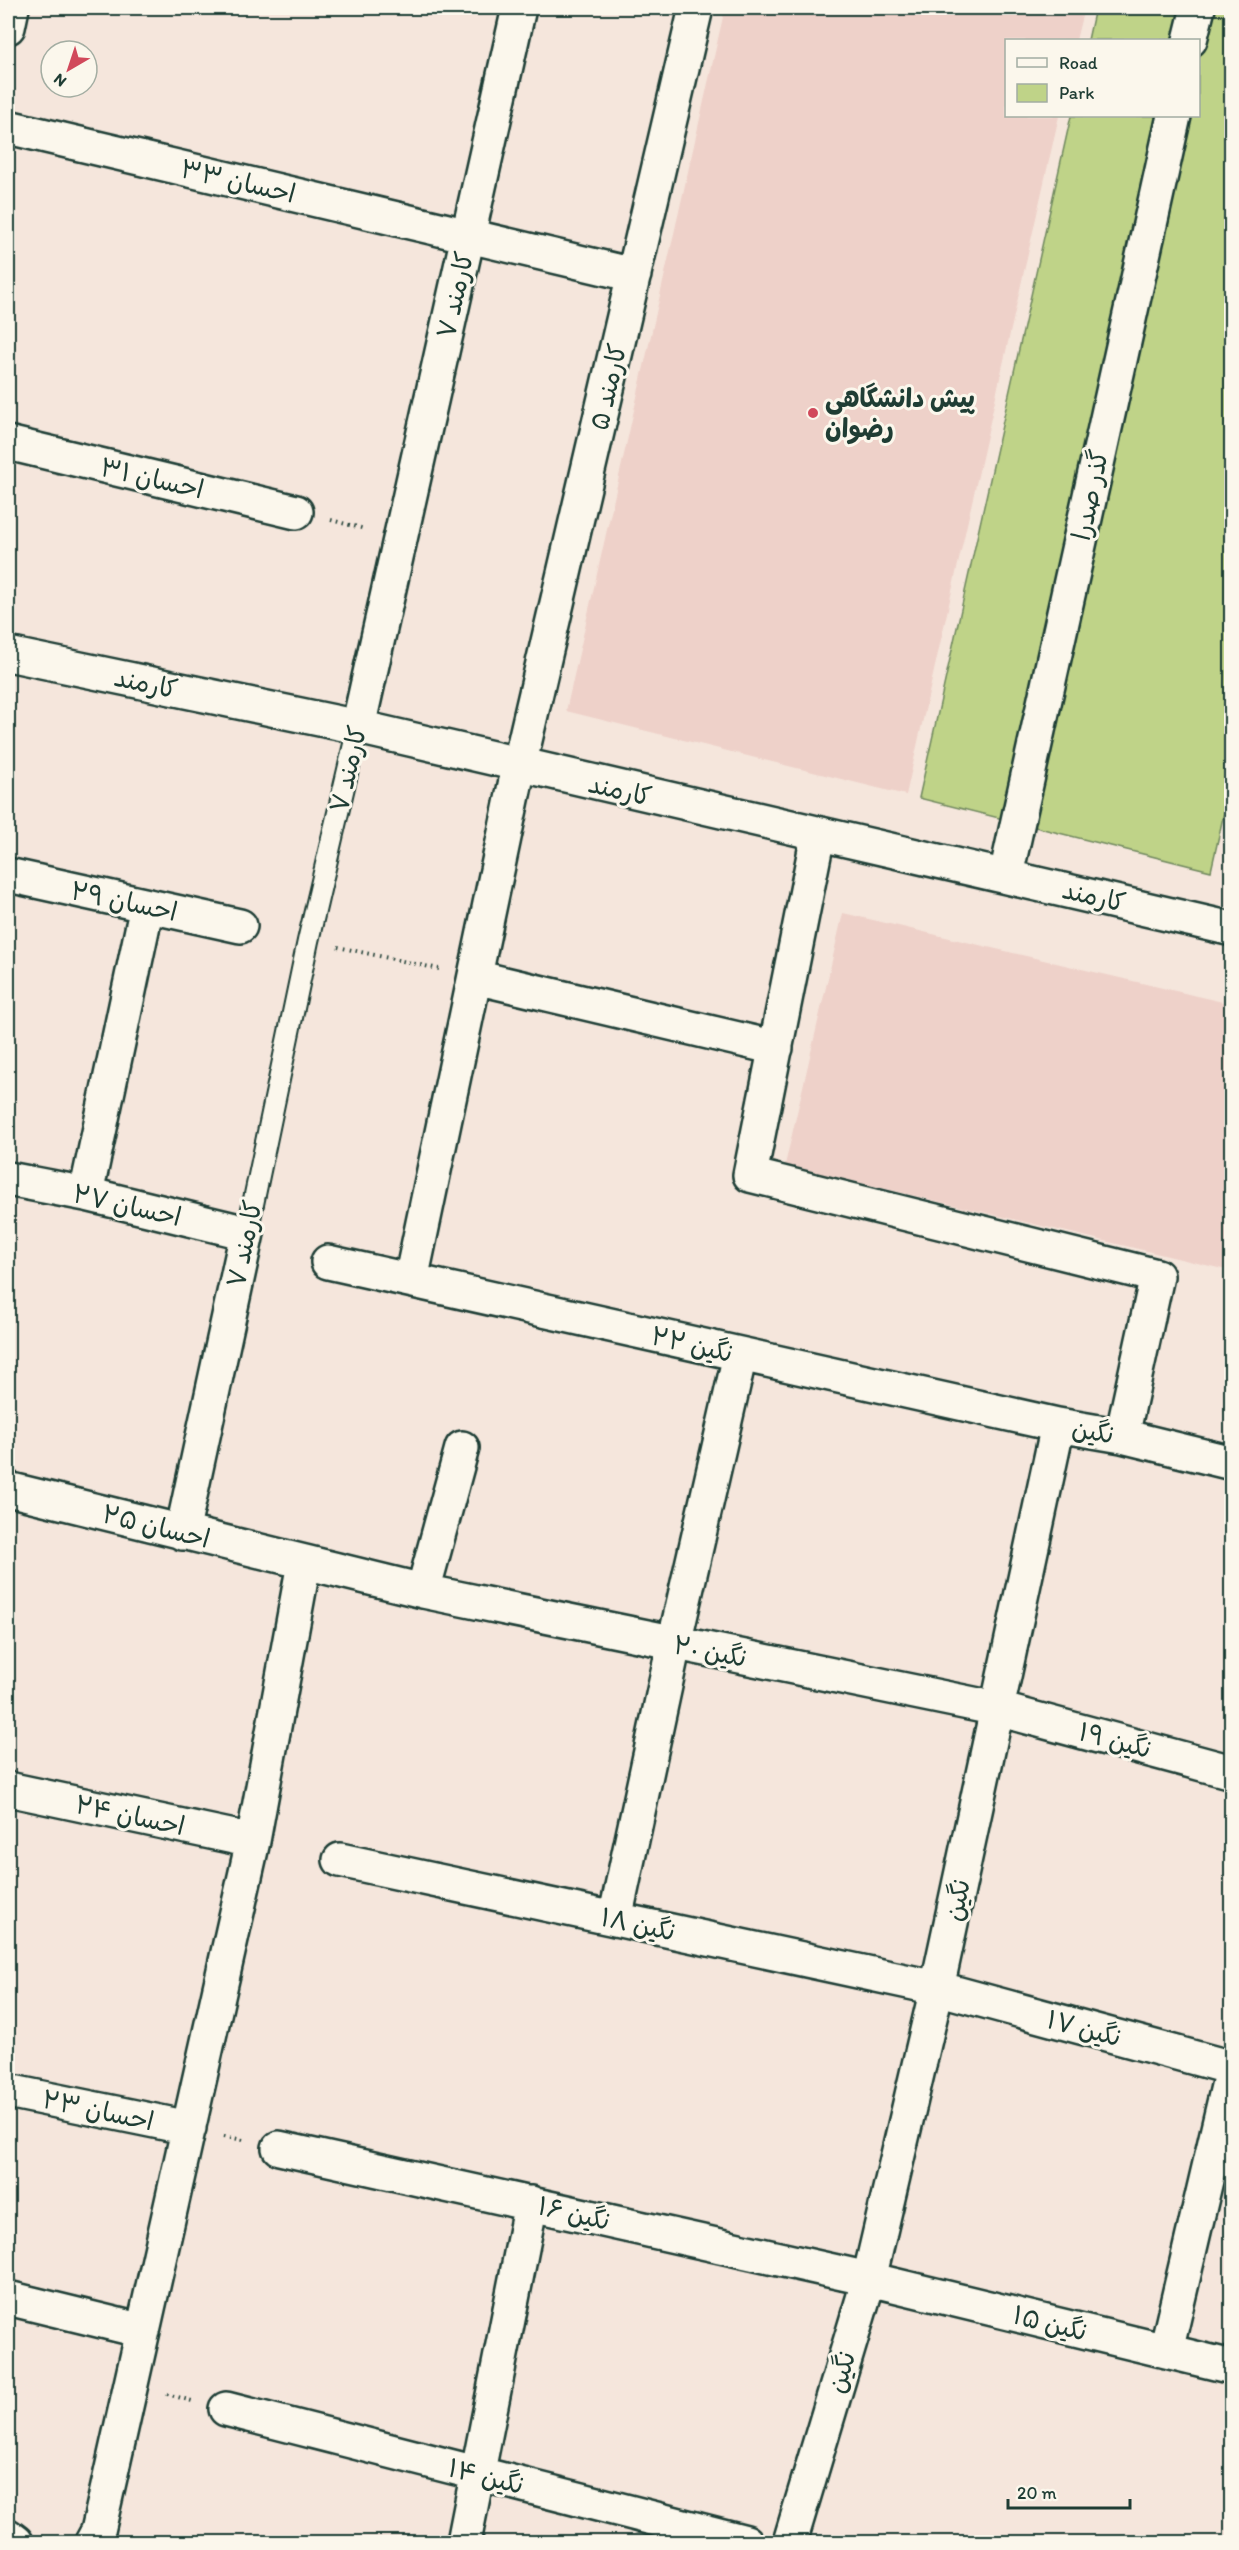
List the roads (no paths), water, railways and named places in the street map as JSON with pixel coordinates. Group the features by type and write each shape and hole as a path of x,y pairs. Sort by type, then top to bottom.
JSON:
{"street":[{"path":"8,27 12,8"},
{"name":"کارمند ۷","path":"358,727 519,8"},
{"name":"کارمند ۵","path":"411,1280 519,766 696,8"},
{"path":"1190,39 1198,8"},
{"name":"گذر صدرا","path":"1006,875 1174,117"},
{"name":"احسان ۳۳","path":"8,127 634,274"},
{"name":"احسان ۳۱","path":"8,443 296,512"},
{"name":"کارمند","path":"8,654 358,727 1232,929"},
{"path":"818,835 750,1175 1157,1276 1122,1436"},
{"name":"احسان ۲۹","path":"8,875 240,926"},
{"path":"86,1194 147,906"},
{"path":"475,977 776,1048"},
{"name":"احسان ۲۷","path":"8,1179 86,1194 247,1233"},
{"name":"کارمند ۷","path":"182,1533 247,1233"},
{"name":"نگین ۲۲","path":"328,1262 1058,1425"},
{"path":"615,1919 674,1644 740,1355"},
{"name":"نگین","path":"790,2542 869,2279 938,1989 1058,1425 1122,1436 1232,1463"},
{"path":"423,1591 462,1448"},
{"name":"احسان ۲۵","path":"8,1489 423,1591"},
{"path":"92,2542 99,2530 253,1841 304,1563"},
{"name":"نگین ۲۰","path":"423,1591 998,1709"},
{"name":"نگین ۱۹","path":"998,1709 1232,1772"},
{"name":"احسان ۲۴","path":"8,1789 253,1841"},
{"name":"نگین ۱۸","path":"339,1860 938,1989"},
{"name":"نگین ۱۷","path":"938,1989 1232,2068"},
{"path":"1166,2351 1232,2068"},
{"name":"احسان ۲۳","path":"8,2091 189,2128"},
{"name":"نگین ۱۶","path":"279,2148 869,2279"},
{"path":"465,2542 531,2203"},
{"name":"نگین ۱۵","path":"869,2279 1232,2367"},
{"path":"8,2298 143,2331"},
{"name":"نگین ۱۴","path":"226,2409 746,2542"},
{"path":"8,2535 16,2542"}],"lane":[{"name":"کارمند ۷","path":"247,1233 308,940 358,727"}],"place":[{"name":"پیش دانشگاهی رضوان","path":"813,413"}]}
